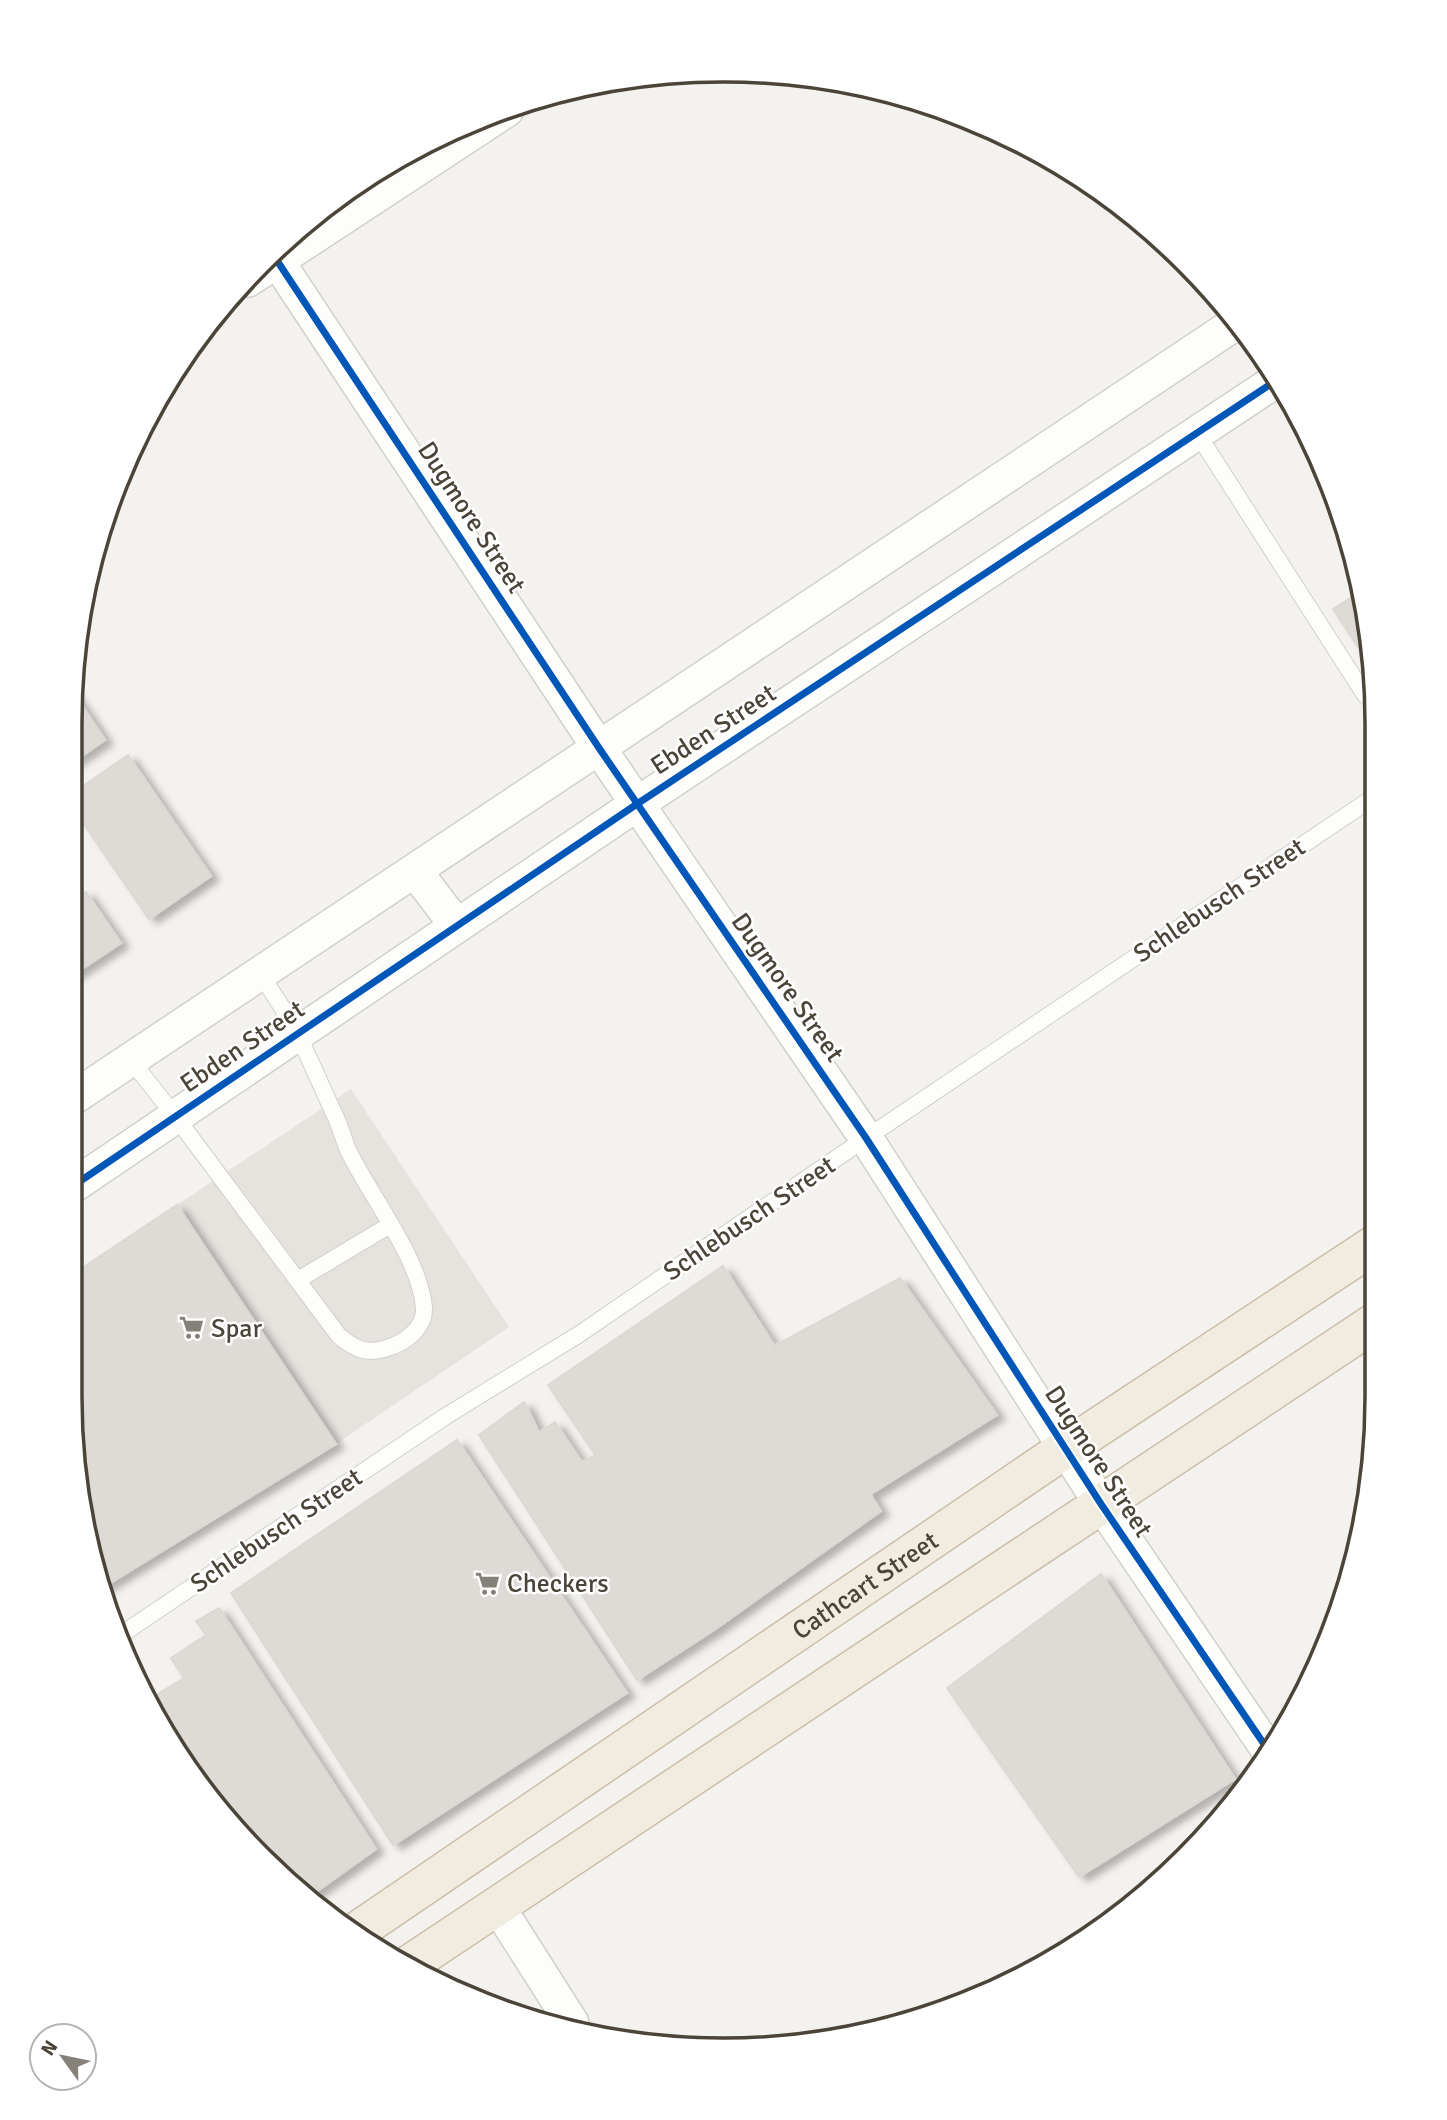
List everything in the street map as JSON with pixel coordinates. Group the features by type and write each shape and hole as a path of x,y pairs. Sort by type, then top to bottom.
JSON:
{"highway":[{"name":"Cathcart Street","path":"363,1927 1065,1449 1365,1251"},
{"path":"417,1959 1365,1329"}],"street":[{"path":"308,235 463,138"},
{"name":"Dugmore Street","path":"279,262 599,748 866,1138 1101,1504 1263,1743"},
{"name":"Ebden Street","path":"82,1092 1228,328"},
{"name":"Ebden Street","path":"82,1180 637,804 1268,386"},
{"path":"415,871 457,926"},
{"path":"498,1905 569,2019"}],"lane":[{"path":"1198,433 1364,693"},
{"name":"Schlebusch Street","path":"127,1631 446,1416 578,1335 1365,803"},
{"path":"130,1059 176,1116 339,1336 353,1348 378,1351 390,1348 411,1336 420,1325 424,1308 417,1275 347,1148 298,1035 260,974"},
{"path":"298,1280 390,1225"}],"shaded area":[{"path":"351,1089 509,1327 336,1444 177,1205"}],"building":[{"path":"1352,597 1360,650 1333,609"},
{"path":"83,707 105,740 82,756"},
{"path":"128,755 211,876 149,919 82,821 82,787"},
{"path":"86,892 121,943 82,969 82,895"},
{"path":"177,1205 336,1444 110,1583 95,1522 84,1438 82,1268"},
{"path":"723,1266 881,1511 714,1630 548,1385"},
{"path":"900,1278 997,1415 871,1494 774,1346"},
{"path":"524,1402 539,1432 555,1422 582,1462 596,1455 714,1630 637,1680 479,1435"},
{"path":"457,1440 627,1693 393,1845 231,1593"},
{"path":"1101,1574 1235,1779 1079,1877 947,1688"},
{"path":"219,1608 376,1849 317,1892 270,1850 241,1819 190,1753 156,1695 184,1678 171,1658 206,1635 196,1621"}],"cycle path":[{"path":"278,262 599,748 866,1138 1101,1504 1263,1743"},
{"path":"82,1180 637,804 1268,386"}],"place":[{"name":"Spar","path":"191,1328"},
{"name":"Checkers","path":"487,1583"}]}
